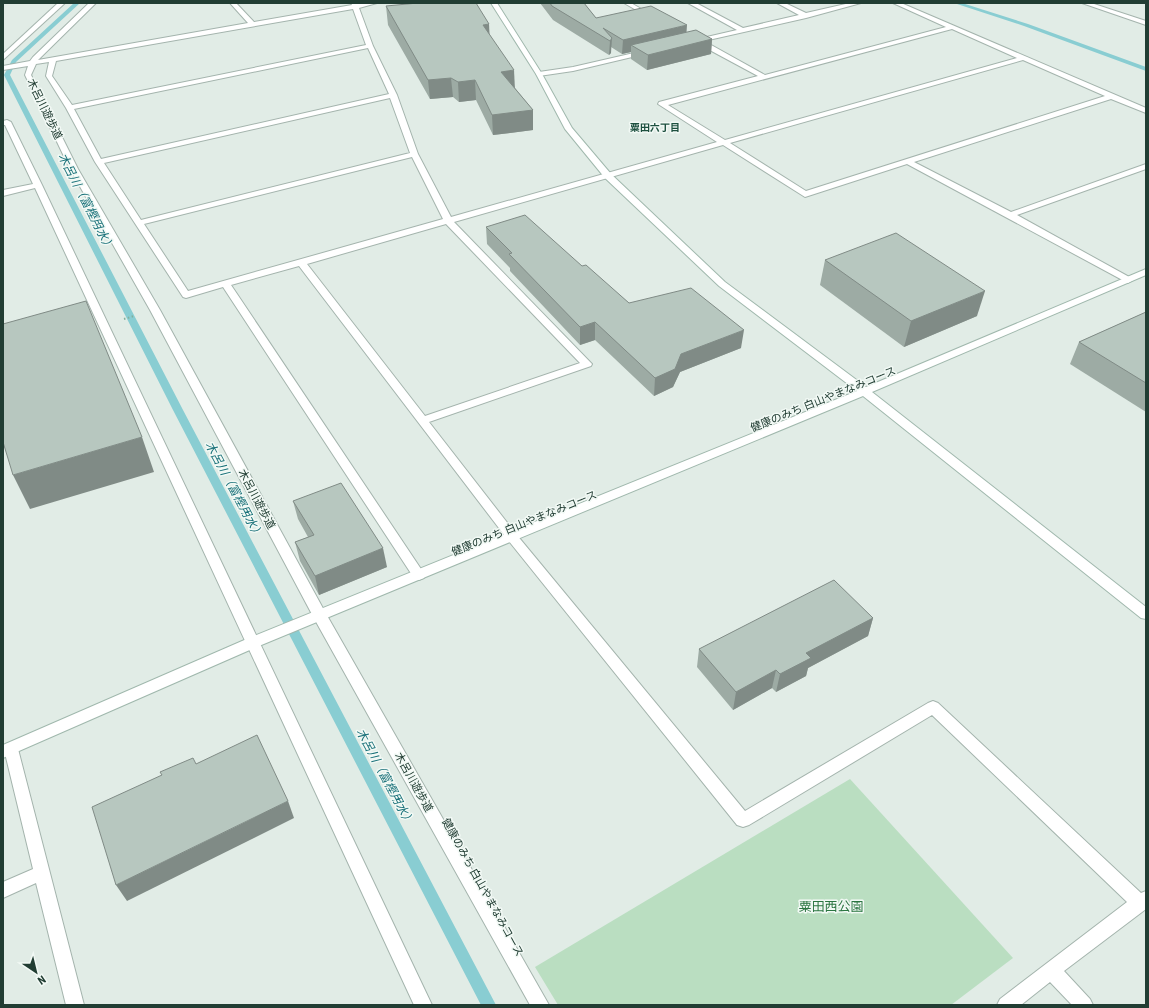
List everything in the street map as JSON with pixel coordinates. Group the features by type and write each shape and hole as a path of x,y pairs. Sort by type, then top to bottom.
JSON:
{"street":[{"path":"52,3 55,10"},
{"path":"3,58 62,3"},
{"name":"木呂川遊歩道","path":"93,3 35,58 31,63 28,75 74,169 155,310 317,617 540,1005"},
{"path":"233,3 253,24"},
{"path":"4,68 355,5 374,3"},
{"path":"494,3 539,74 569,129 608,176 639,207 722,284 864,392 1146,614"},
{"path":"627,3 662,22"},
{"path":"690,3 742,30"},
{"path":"780,3 806,16"},
{"path":"697,41 856,3"},
{"path":"896,3 1146,111"},
{"path":"1085,3 1146,23"},
{"path":"355,5 370,46 393,95 414,154 449,222 587,364 423,420"},
{"path":"953,27 662,104 804,194 909,162 1112,96"},
{"path":"690,40 697,41 764,77"},
{"path":"70,108 370,46"},
{"path":"539,74 573,69 651,51"},
{"path":"53,60 49,76 70,108 99,162 186,296 1023,58"},
{"path":"99,162 393,95"},
{"path":"4,120 38,186 98,326 254,642 423,1005"},
{"path":"138,223 414,154"},
{"path":"909,162 1010,215 1128,280"},
{"path":"1010,215 1146,166"},
{"path":"3,193 38,186"},
{"path":"302,263 512,537 742,820 933,707 1143,901 1006,1005"},
{"path":"75,1005 42,873 7,751 254,642 864,392 1146,272"},
{"path":"226,284 419,575"},
{"path":"3,890 42,873"},
{"path":"1051,970 1084,1005"}],"path":[{"path":"98,326 155,310"}],"green space":[{"name":"粟田西公園","path":"850,779 1013,958 951,1005 558,1005 535,967"}],"building":[{"path":"418,3 476,3 489,24 483,25 514,70 501,72 533,110 492,115 475,80 458,82 451,78 428,80 386,6"},
{"path":"550,3 584,3 596,18 651,6 687,25 623,40 603,28 612,38 610,41 552,6"},
{"path":"696,30 712,39 648,55 631,45"},
{"path":"525,215 582,266 586,265 629,303 691,288 744,330 681,354 675,369 655,378 595,322 580,327 509,254 512,253 486,227"},
{"path":"896,233 985,291 911,321 825,260"},
{"path":"86,301 142,437 13,475 3,442 3,324"},
{"path":"1146,312 1146,383 1079,342"},
{"path":"341,483 383,548 315,576 295,542 314,535 293,501"},
{"path":"834,580 873,618 806,653 811,658 780,674 776,670 736,692 699,649"},
{"path":"257,735 288,801 116,885 92,807 162,775 160,772 193,758 196,764"}],"waterway":[{"name":"木呂川（富樫用水）","path":"77,3 14,61 7,75 178,410 489,1005"},
{"path":"957,3 1026,25 1146,69"}],"district":[{"name":"粟田六丁目","path":"655,127"}]}
